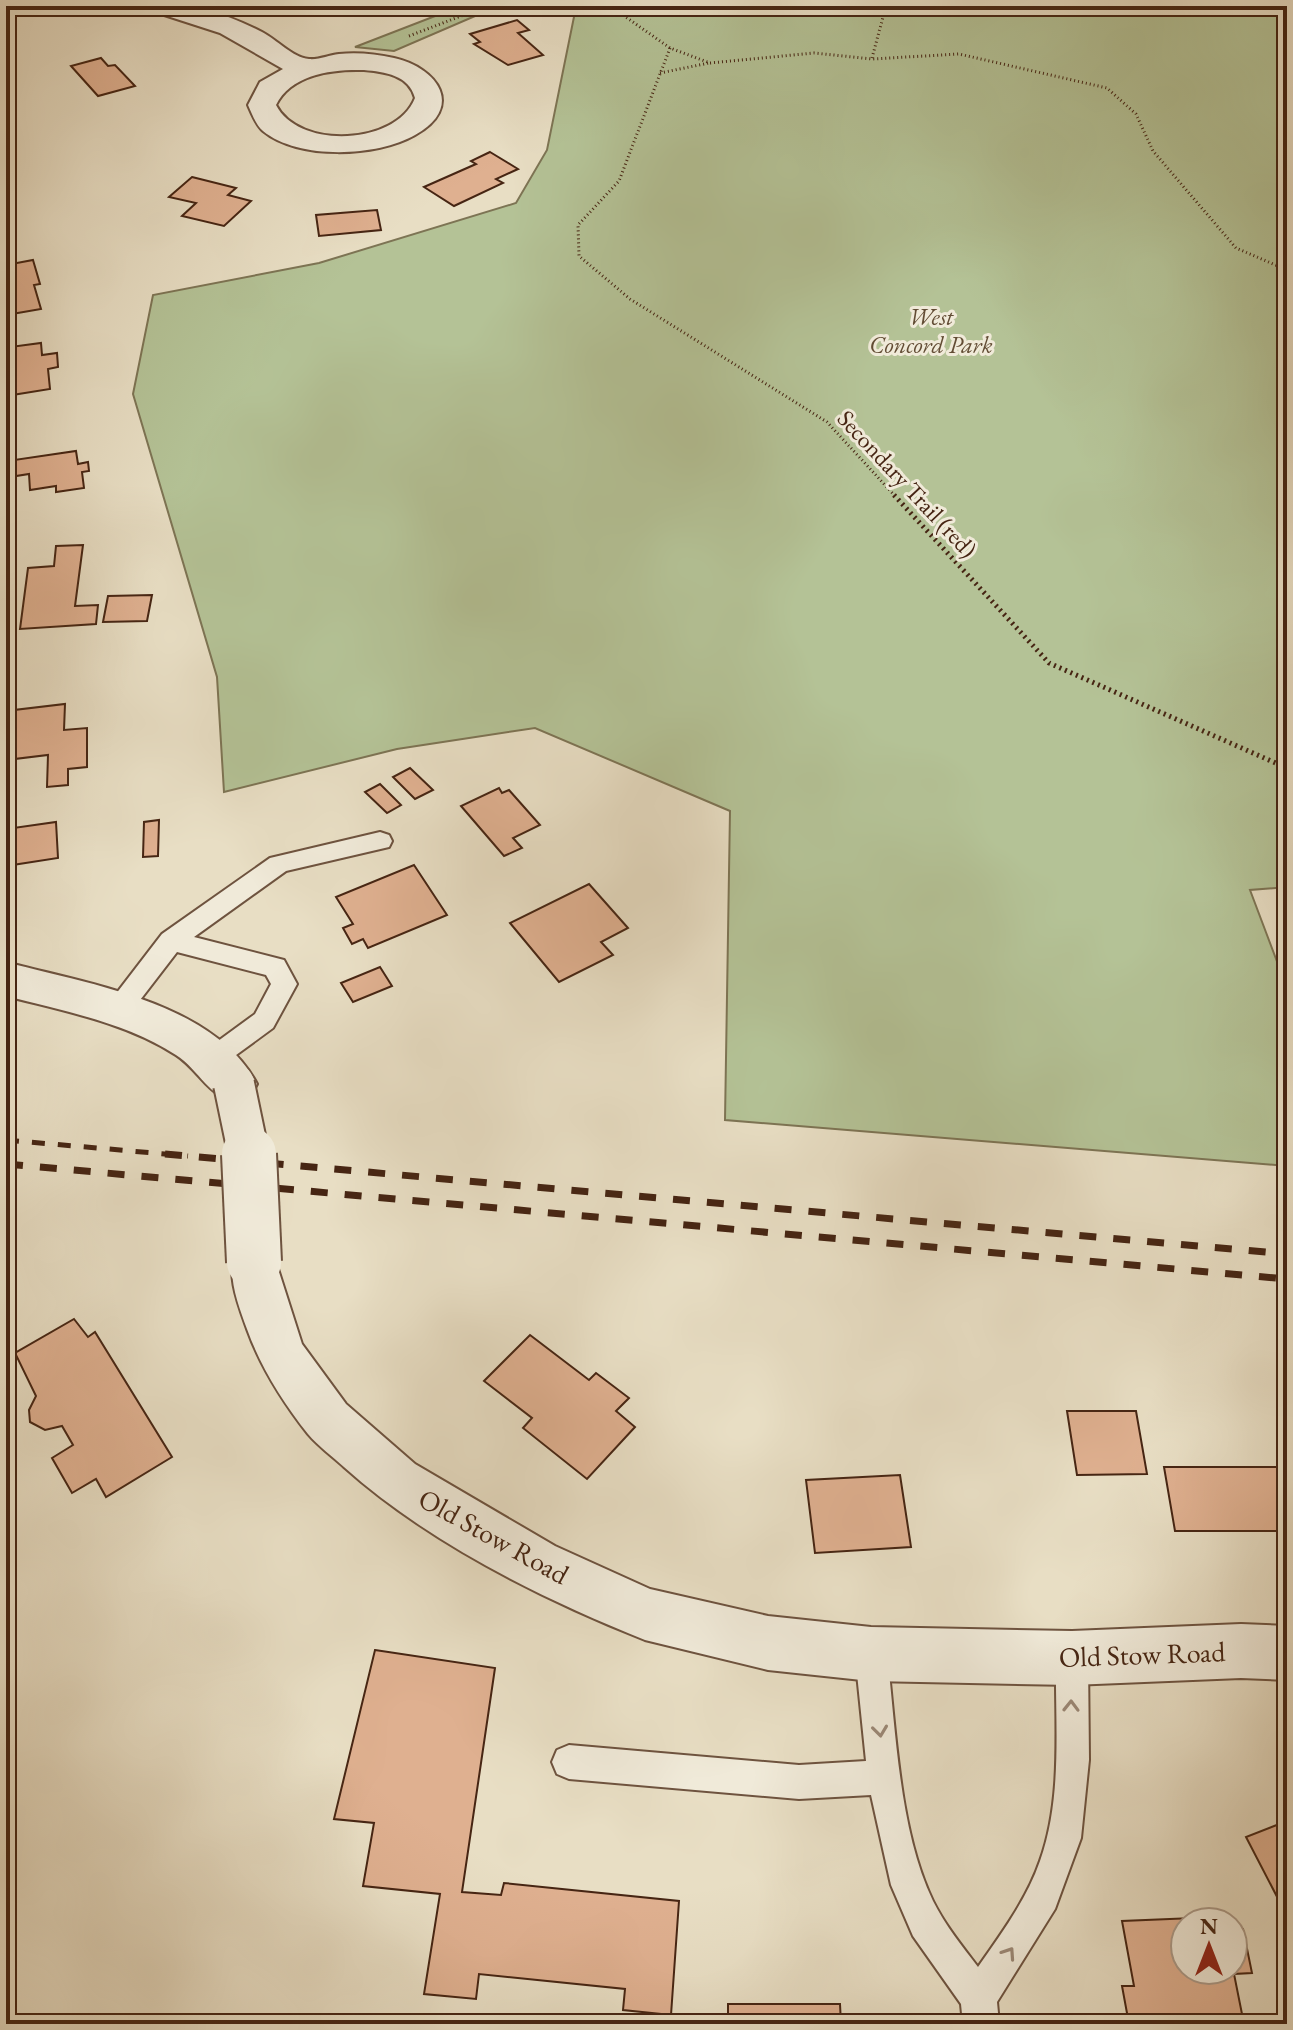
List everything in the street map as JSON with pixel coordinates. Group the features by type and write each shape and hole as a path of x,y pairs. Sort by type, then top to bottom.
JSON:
{"street":[{"path":"164,6 223,24 305,68"},
{"path":"337,62 370,62 400,69 421,81 429,97 428,106 415,122 403,129 355,142 303,139 288,135 268,121 263,113 265,96 280,80 305,68 337,62"},
{"path":"6,979 118,1010 191,1042 223,1072"},
{"name":"Old Stow Road","path":"223,1072 245,1118 250,1149 254,1262 263,1306 282,1356 328,1420 397,1481 536,1564 645,1614 768,1643 871,1654 1072,1658 1241,1651 1287,1653"}],"lane":[{"path":"118,1010 171,941 279,864 380,841"},
{"path":"171,941 275,967 284,984 264,1021 223,1072"},
{"path":"871,1654 886,1777 902,1861 920,1912 980,2011 1027,1926 1059,1858 1070,1791 1072,1658"},
{"path":"569,1762 799,1782 886,1777"}],"path":[{"path":"370,62 388,45 487,6"},
{"path":"610,6 670,48 710,63"},
{"path":"872,59 886,6"},
{"name":"Secondary Trail (red)","path":"670,48 619,181 578,225 579,256 630,299 827,422 1049,663 1287,768"},
{"path":"660,73 710,63 814,53 872,59 959,54 1107,88 1136,114 1153,151 1236,248 1287,270"}],"green space":[{"name":"West Concord Park","path":"461,6 1287,6 1287,887 1250,890 1287,988 1287,1166 725,1120 730,811 535,728 397,749 224,792 217,677 133,394 153,295 319,263 516,203 547,150 576,7 489,10 394,51 355,47"}],"building":[{"path":"291,6 358,6 352,13 336,11 334,14 289,9"},
{"path":"517,20 529,30 518,33 543,55 508,65 474,44 480,42 470,34"},
{"path":"101,58 108,66 115,65 135,86 98,96 71,66"},
{"path":"490,152 518,169 496,179 503,183 454,206 424,187 476,164 471,161"},
{"path":"192,177 236,188 228,195 251,201 224,226 182,216 196,203 169,197"},
{"path":"377,210 381,230 319,236 316,215"},
{"path":"33,260 40,284 34,285 41,309 6,315 6,265"},
{"path":"41,343 42,355 57,353 58,367 48,369 50,389 6,396 6,363 12,362 10,347"},
{"path":"76,451 78,464 88,462 89,471 82,472 84,488 56,492 56,486 30,490 29,474 16,476 14,460"},
{"path":"83,545 75,606 98,605 96,624 20,629 28,568 54,566 56,546"},
{"path":"152,595 147,621 103,622 108,596"},
{"path":"65,704 64,730 87,728 87,767 68,769 68,785 47,787 48,755 6,760 6,711"},
{"path":"410,768 433,790 415,799 393,777"},
{"path":"380,784 401,805 387,813 365,792"},
{"path":"499,788 502,793 509,790 540,825 513,838 522,848 504,856 461,806"},
{"path":"159,820 158,856 143,857 144,822"},
{"path":"56,822 58,858 6,866 6,829"},
{"path":"414,865 447,915 368,948 363,939 352,944 343,928 353,924 336,897"},
{"path":"589,884 628,928 601,942 613,955 559,982 510,923"},
{"path":"380,967 392,986 353,1002 341,983"},
{"path":"74,1319 88,1337 95,1332 172,1457 106,1497 96,1479 72,1493 52,1458 73,1445 62,1426 45,1430 30,1422 29,1410 36,1396 15,1353"},
{"path":"530,1335 589,1380 596,1373 629,1398 616,1411 635,1427 587,1479 523,1428 532,1418 484,1381"},
{"path":"1067,1411 1136,1411 1147,1474 1077,1475"},
{"path":"1164,1467 1287,1467 1287,1531 1175,1531"},
{"path":"900,1475 911,1547 815,1553 806,1480"},
{"path":"375,1650 495,1668 462,1892 501,1895 504,1883 679,1901 671,2015 623,2010 625,1989 479,1974 476,1999 424,1994 440,1894 363,1886 374,1823 334,1819"},
{"path":"1287,1821 1287,1916 1246,1837"},
{"path":"1169,1919 1169,1986 1236,1986 1244,2024 1129,2024 1122,1986 1134,1986 1122,1921"},
{"path":"728,2004 840,2004 841,2024 728,2024"}],"railway":[{"path":"6,1140 188,1156"},
{"path":"165,1154 1287,1254"},
{"path":"6,1164 1287,1279"}]}
